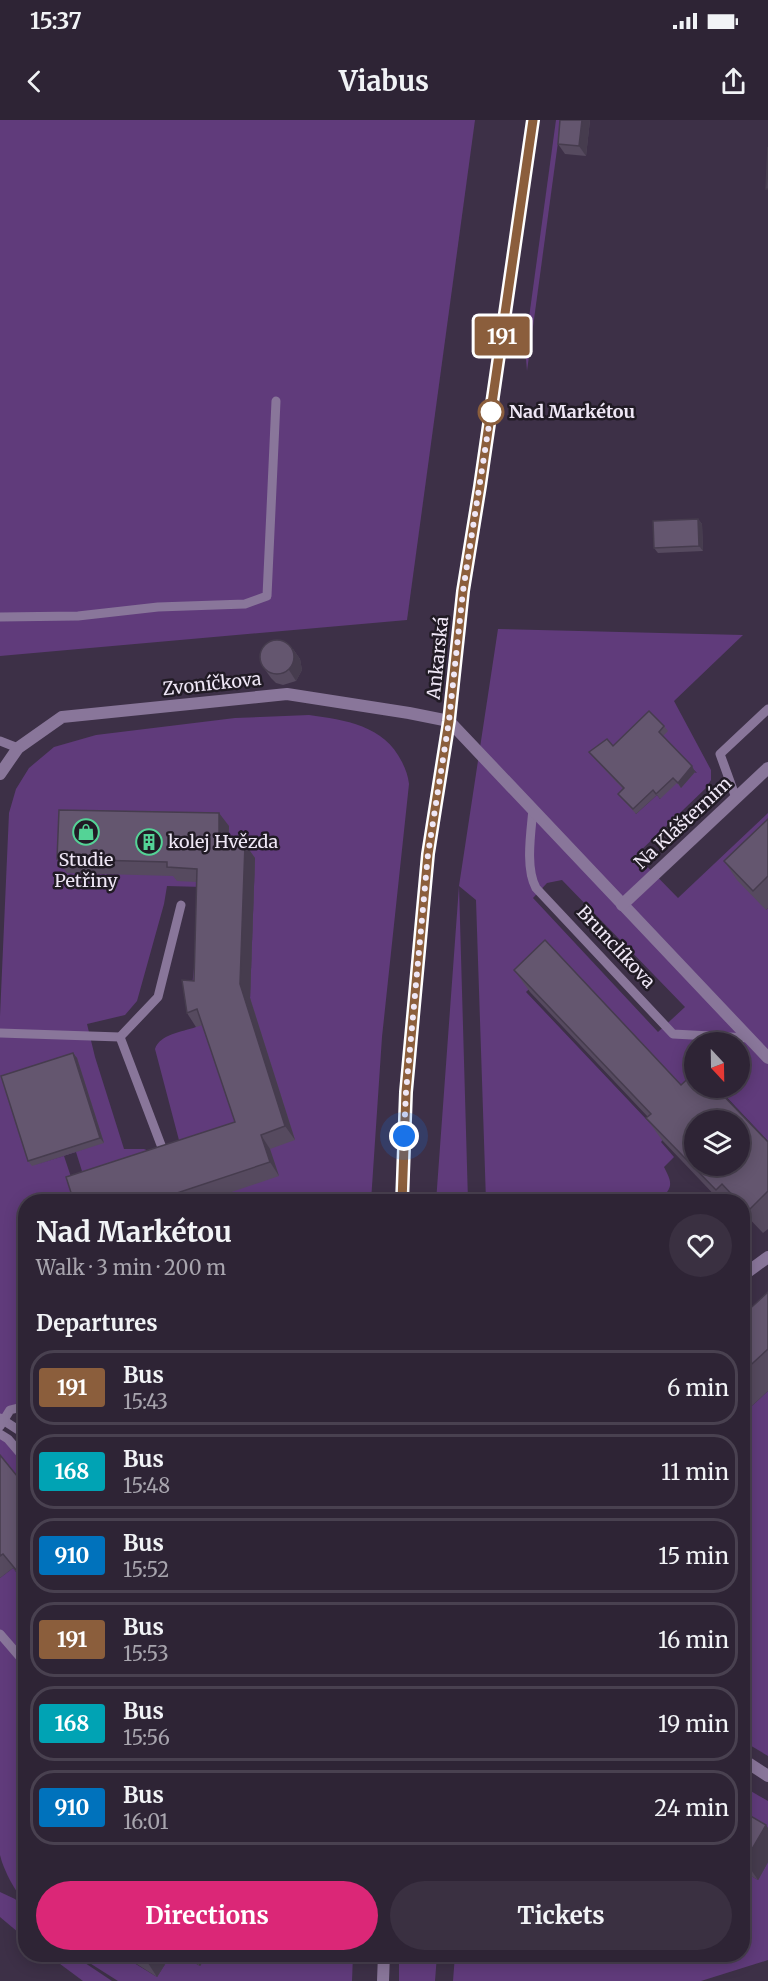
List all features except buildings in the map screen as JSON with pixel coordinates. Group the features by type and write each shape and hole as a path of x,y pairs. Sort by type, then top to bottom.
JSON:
{"street":[{"name":"Ankarská","path":"402,1194 406,1092 428,854 449,721 463,591 533,120"},
{"name":"Zvoníčkova","path":"0,774 18,748 62,717 287,694 449,721"},
{"name":"Brunclíkova","path":"449,721 743,1032"},
{"name":"Na Klášterním","path":"622,905 768,768"},
{"name":"Brunclíkova","path":"750,1039 768,1058"},
{"path":"750,1270 768,1257"},
{"path":"750,1764 768,1776"},
{"path":"383,1981 384,1962"}],"lane":[{"path":"0,617 78,616 158,607 245,604 267,596 276,401"},
{"path":"736,798 720,754 768,709"},
{"path":"0,741 18,748"},
{"name":"Brunclíkova","path":"532,809 530,847 532,877 536,888 673,1034 684,1035"},
{"path":"0,1033 120,1037 158,997 181,904"},
{"path":"120,1037 161,1144"},
{"path":"18,1408 10,1410 1,1422 18,1431"},
{"path":"0,1434 18,1451"},
{"path":"0,1634 18,1655"}],"shaded area":[{"path":"0,120 475,120 407,620 0,656"},
{"path":"556,120 561,120 527,371 525,347"},
{"path":"498,629 743,635 674,701 711,770 711,780 706,788 636,855 678,898 768,813 766,910 768,908 768,1141 750,1122 750,1110 739,1110 727,1098 750,1098 750,1032 684,1032 684,1091 560,960 526,992 664,1138 661,1142 674,1157 664,1167 670,1182 666,1194 486,1194 476,900 459,886","holes":["662,737 697,773 694,772 667,786 660,799 657,795 636,814 627,794 617,751","562,880 685,1007 658,1032 533,898 547,883"]},
{"path":"309,715 350,722 374,732 385,740 402,762 409,784 382,1037 371,1194 144,1194 87,1187 76,1152 104,1143 32,1166 64,1156 77,1194 18,1194 18,1408 10,1410 0,1426 0,1016 9,813 16,789 29,768 54,747 96,735 235,718","holes":["255,858 250,998 252,1008 192,995","167,886 203,887 191,995 196,1027 166,1037 155,1049 180,1144 149,1151 124,1149 87,1024 125,1015 137,1001"]},
{"path":"459,886 468,1194 437,1194"},
{"path":"690,1098 707,1098 698,1106"},
{"path":"768,1391 768,1756 750,1745 750,1408"},
{"path":"0,1434 18,1453 18,1483 0,1466"},
{"path":"13,1568 18,1575 18,1893 10,1881 0,1855 0,1578"},
{"path":"750,1791 768,1801 768,1837 750,1826"},
{"path":"768,1862 768,1960 701,1981 453,1981 454,1962 750,1962 750,1875 758,1880"},
{"path":"0,1892 18,1902 18,1932 0,1917"},
{"path":"57,1962 84,1962 112,1981 83,1981"},
{"path":"88,1962 132,1962 157,1977 167,1962 193,1962 200,1966 203,1962 353,1962 352,1981 118,1981"},
{"path":"399,1962 436,1962 435,1981 399,1981"}],"bus line":[{"name":"191","path":"402,1194 406,1092 428,854 449,721 463,591 533,120"}],"place":[{"name":"Nad Markétou","path":"491,412"},
{"name":"Studie Petřiny","path":"86,832"},
{"name":"kolej Hvězda","path":"149,842"}],"route":[{"path":"404,1136 428,854 449,721 463,591 491,412"}]}
